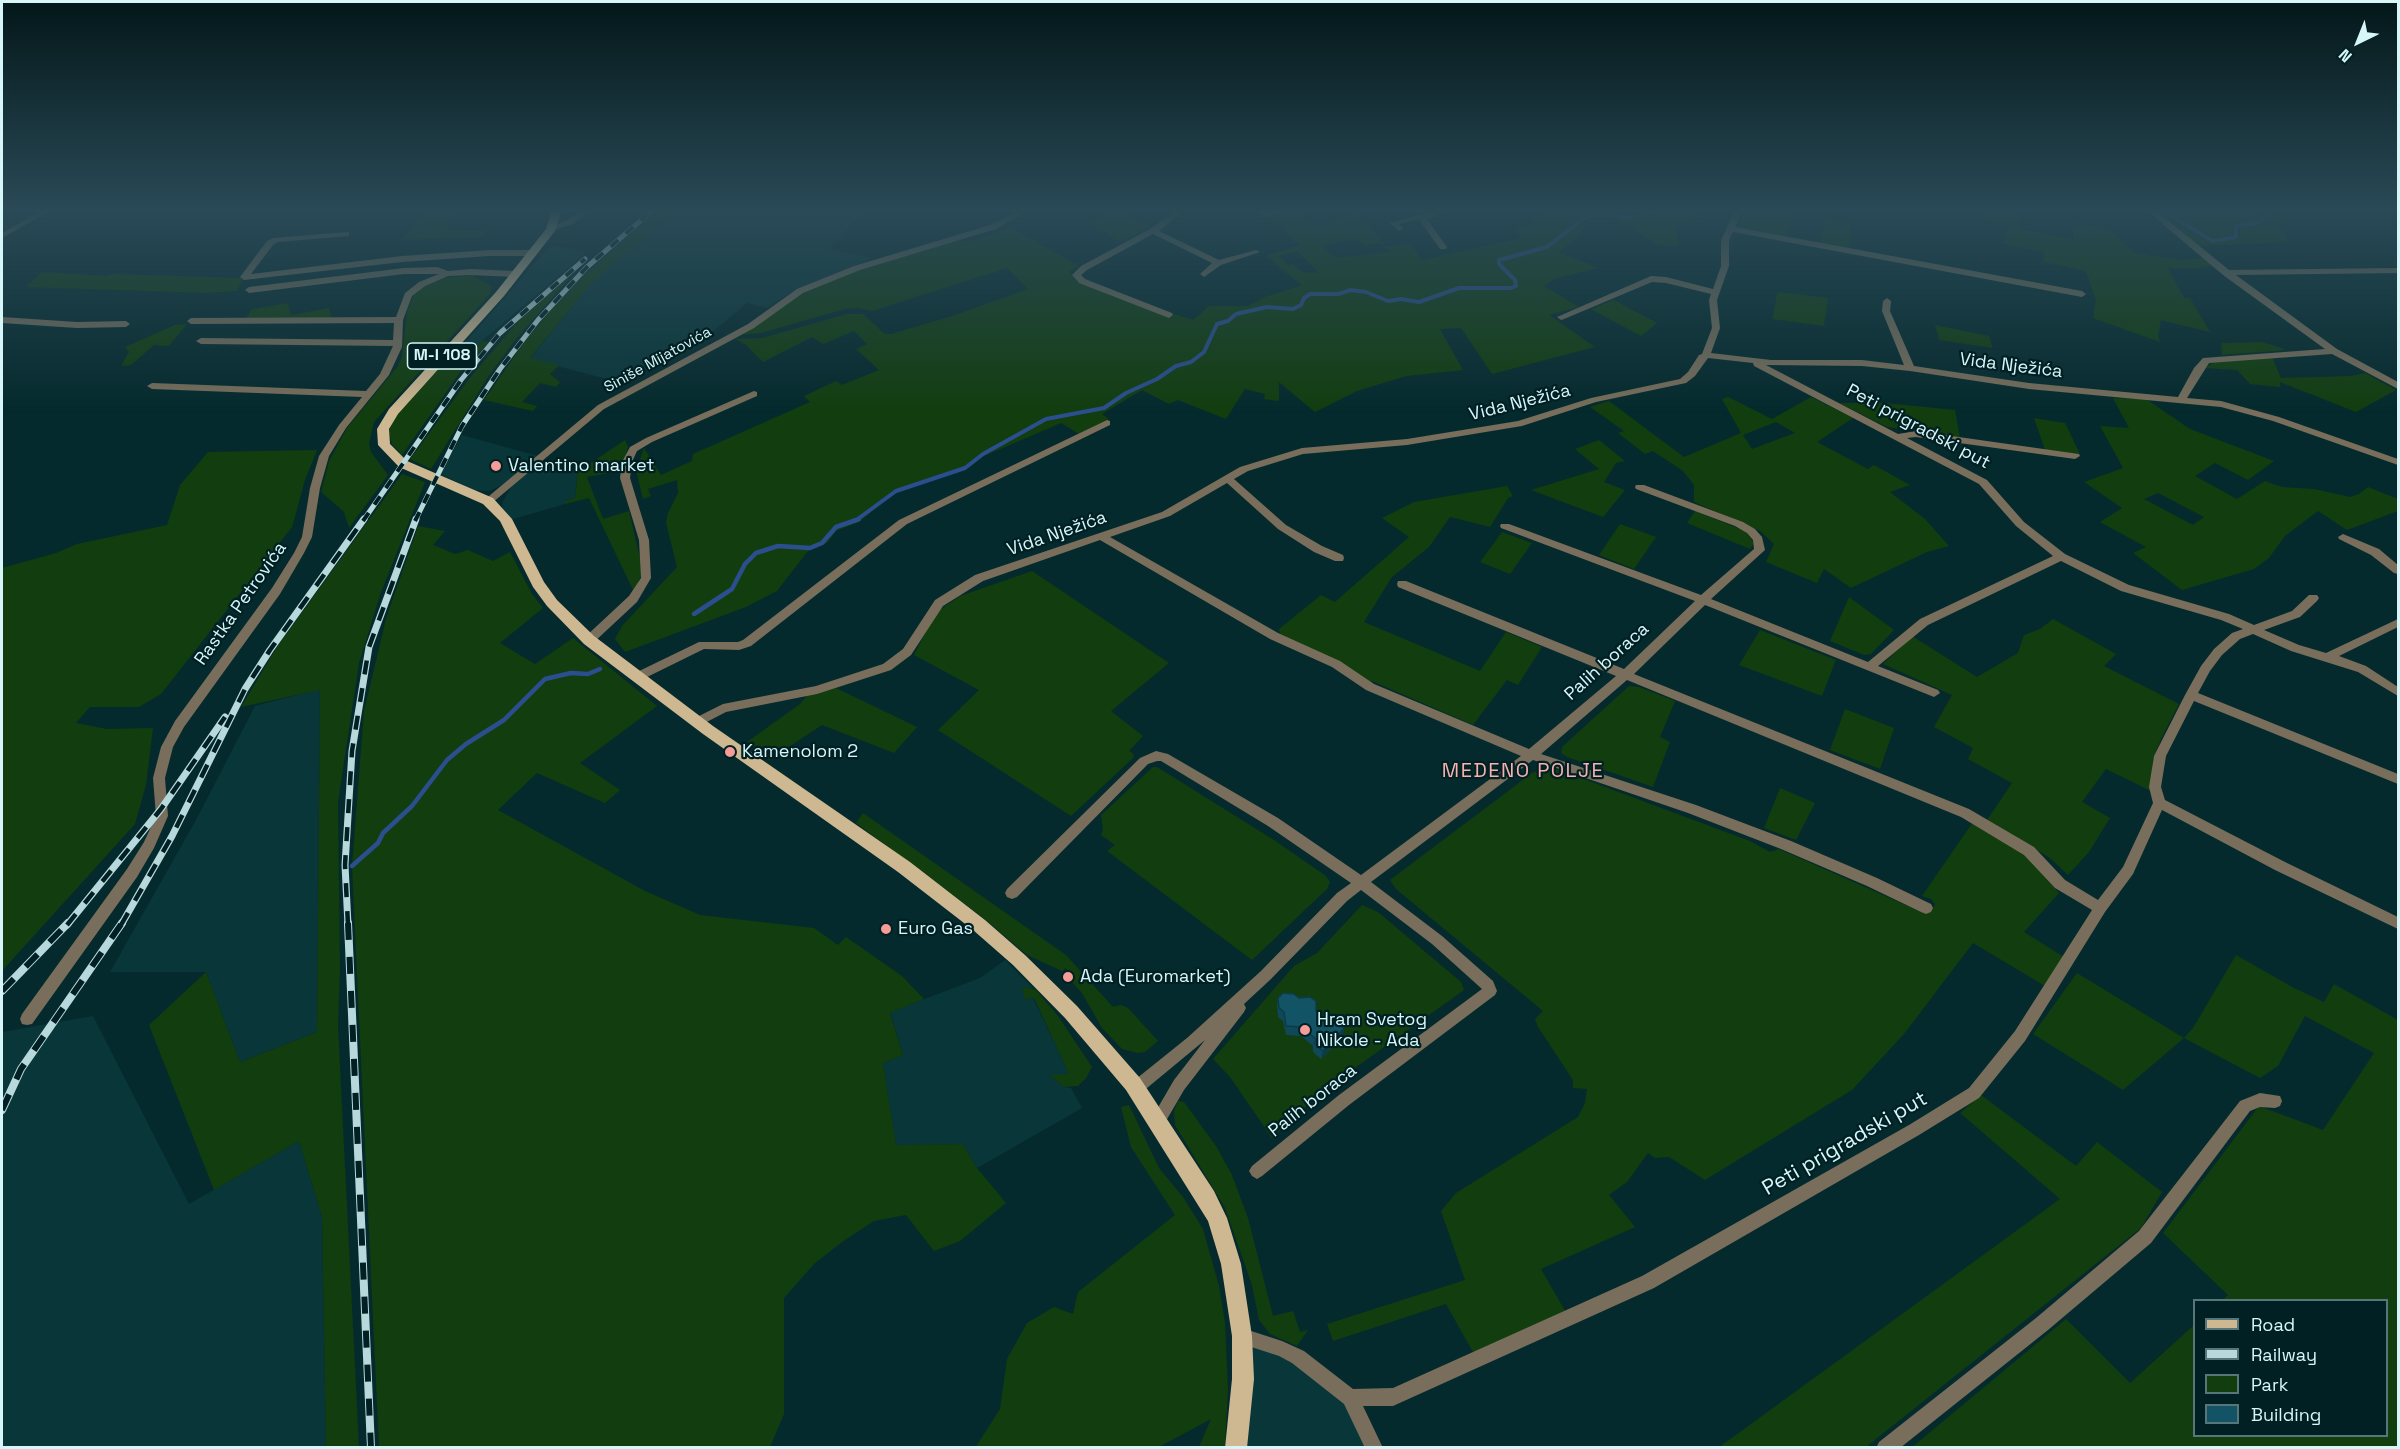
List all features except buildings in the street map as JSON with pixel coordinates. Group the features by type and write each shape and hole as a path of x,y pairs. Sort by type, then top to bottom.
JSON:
{"main road":[{"name":"M-I 108","path":"512,278 393,412 383,429 384,444 394,458 404,464 488,501 506,519 538,584 552,603 589,640 697,722 904,867 979,925 1019,960 1071,1012 1136,1088 1207,1198 1231,1264 1242,1336 1243,1379 1236,1448"}],"street":[{"path":"249,290 350,278"},
{"name":"Rastka Petrovića","path":"27,1019 132,873 149,844 162,816 159,778 167,747 179,724 276,591 299,553 307,537 315,488 324,456 342,427 384,375 397,347 399,320 410,292 435,278"},
{"name":"Siniše Mijatovića","path":"488,501 601,407 751,326 800,291 833,278"},
{"path":"1079,278 1082,281 1168,315"},
{"path":"1707,355 1706,351 1716,328 1713,306 1721,278"},
{"path":"1993,278 2082,294"},
{"path":"2232,278 2334,351 2398,386"},
{"path":"1561,317 1651,279 1666,280 1715,292"},
{"path":"1887,301 1886,311 1910,368"},
{"path":"2,320 68,325 126,324"},
{"path":"191,321 399,320"},
{"path":"201,341 396,342"},
{"path":"2181,399 2206,360 2334,351"},
{"name":"Vida Nježića","path":"697,722 723,708 817,690 887,667 907,652 934,608 979,578 1166,514 1245,469 1294,452 1407,442 1491,430 1594,400 1675,384 1689,378 1700,359 1707,355 1771,363 1862,363 2029,386 2181,399 2250,411 2398,462"},
{"name":"Peti prigradski put","path":"1751,360 1983,482 2020,524 2061,557 2125,588 2225,617 2295,648 2362,669 2398,692"},
{"path":"152,386 368,394"},
{"path":"589,640 633,599 646,578 644,540 625,478 627,462 633,449 754,394"},
{"path":"637,677 702,645 742,645 786,614 903,522 1107,423"},
{"path":"1898,437 1916,434 2075,456"},
{"path":"1227,478 1282,527 1318,549 1339,558"},
{"name":"Palih boraca","path":"1136,1088 1192,1044 1266,975 1342,897 1531,755 1626,674 1703,600 1760,550 1758,539 1751,531 1739,524 1640,487"},
{"path":"1505,526 1703,600 1934,693"},
{"path":"1101,536 1264,631 1300,650 1336,664 1370,687 1531,755 1681,806 1786,845 1926,908"},
{"path":"2343,537 2375,552 2398,570"},
{"path":"1870,666 1924,622 2061,557"},
{"path":"1402,584 1965,813 2013,840 2028,851 2060,884 2100,908"},
{"path":"2313,598 2296,614 2236,636 2217,652 2191,694 2160,756 2155,788 2159,803 2280,866 2398,923"},
{"path":"2327,657 2398,623"},
{"path":"2191,694 2398,778"},
{"name":"Palih boraca","path":"1012,893 1144,761 1156,756 1173,761 1273,822 1362,883 1437,940 1488,985 1490,991 1344,1100 1257,1171"},
{"name":"Peti prigradski put","path":"1350,1398 1393,1397 1648,1282 1914,1131 1974,1093 2020,1036 2100,908 2128,870 2159,803"},
{"name":"Palih boraca","path":"1158,1121 1179,1084 1266,975"},
{"path":"1885,1448 2042,1324 2145,1237 2246,1106 2260,1100 2275,1101"},
{"path":"1242,1336 1282,1349 1298,1358 1350,1398 1374,1448"}],"shaded area":[{"path":"522,278 557,278 482,341 459,364 447,363"},
{"path":"598,278 826,278 792,292 767,308 747,303 693,348 671,345 664,352 659,351 626,384 530,359"},
{"path":"462,435 538,456 504,484 489,491 474,490 440,474"},
{"path":"564,462 565,471 578,469 575,498 565,501 565,504 510,520 502,508 503,501 513,484 530,467"},
{"path":"320,689 317,1032 240,1062 206,972 110,972 196,820 255,706"},
{"path":"1005,960 1034,989 1025,987 1026,999 1033,998 1070,1075 1051,1075 1064,1087 1071,1088 1082,1108 977,1168 963,1144 896,1146 883,1063 903,1055 890,1012 980,978"},
{"path":"93,1016 189,1204 299,1141 322,1217 326,1447 2,1448 2,1032"},
{"path":"1254,1346 1291,1358 1345,1404 1370,1448 1241,1448 1246,1354"}],"green space":[{"path":"36,278 243,278 237,291 206,293 26,287"},
{"path":"442,278 475,278 492,286 490,294 374,422 369,443 371,452 388,475 349,528 344,512 321,492 329,461 347,428 398,366 402,356 407,312 414,294 426,284"},
{"path":"570,278 516,339 488,377 431,469 410,459 469,379 522,317"},
{"path":"581,278 598,278 530,358 559,365 550,374 560,382 556,387 540,383 522,402 537,406 533,411 484,400 526,340"},
{"path":"841,278 977,278 872,311 858,308 845,309 761,333 739,335 802,293"},
{"path":"1017,278 1074,278 1076,281 1170,318 1175,314 1193,320 1209,306 1248,306 1265,297 1302,285 1293,278 1560,278 1544,286 1579,307 1549,315 1595,347 1492,374 1461,328 1440,329 1463,370 1406,376 1357,391 1315,412 1279,382 1279,401 1264,399 1265,394 1245,389 1226,419 1178,400 1169,404 1142,390 1102,414 1109,419 1079,434 1061,423 984,456 970,467 895,493 859,522 836,531 827,543 808,551 777,591 746,607 625,652 615,639 622,626 677,567 666,523 668,513 678,493 677,480 648,489 651,496 643,499 636,470 644,448 661,475 692,461 693,454 810,402 804,396 836,381 842,385 879,370 856,349 867,344 854,331 823,344 812,337 763,362 746,345 736,339 762,338 847,314 863,314 885,334 891,334 952,316 1028,289"},
{"path":"2088,278 2173,278 2184,298 2190,298 2210,332 2161,320 2158,336 2160,342 2093,318 2096,300"},
{"path":"1777,292 1828,298 1824,326 1773,319"},
{"path":"1614,300 1657,323 1641,336 1591,309"},
{"path":"288,303 291,315 329,308 332,319 245,320 252,309"},
{"path":"187,324 169,346 154,345 131,365 121,366 129,352 125,347 175,325"},
{"path":"1935,325 1989,336 1993,348 1939,340"},
{"path":"482,341 489,342 461,371 402,455 392,444 389,433 391,423 399,409 441,363 459,364"},
{"path":"2263,342 2287,350 2222,355 2221,343"},
{"path":"2272,357 2281,378 2351,376 2365,373 2396,390 2356,412 2280,382 2280,387 2250,384 2237,370 2205,368 2214,362"},
{"path":"1728,397 1772,419 1811,397 1853,418 1817,442 1868,469 1874,465 1910,485 1890,492 1925,519 1949,546 1927,552 1851,588 1824,569 1817,583 1766,562 1774,544 1760,531 1694,502 1694,485 1683,471 1653,451 1645,454 1618,433 1624,431 1590,407 1609,401 1684,457 1741,433 1722,399","holes":["1776,422 1795,433 1752,449 1743,435"]},
{"path":"2113,398 2146,399 2190,429 2274,461 2248,480 2215,463 2195,476 2237,499 2265,481 2282,487 2314,489 2350,497 2368,487 2398,499 2398,511 2347,530 2318,511 2285,536 2269,558 2254,569 2182,590 2133,553 2146,547 2100,522 2122,508 2084,482 2123,468 2100,426 2129,428","holes":["2158,493 2204,517 2193,525 2144,499"]},
{"path":"1839,403 1885,403 1955,410 1960,438 1887,427"},
{"path":"2034,418 2065,423 2080,454 2045,450"},
{"path":"625,440 628,447 624,461 617,467 619,471 587,477 603,519 629,511 643,571 634,592 589,498 565,504 565,501 575,498 578,469 585,467"},
{"path":"1599,440 1625,461 1616,463 1604,482 1625,490 1603,517 1531,490 1599,469 1575,449"},
{"path":"317,450 305,480 292,527 161,694 139,707 90,707 76,723 107,729 153,728 146,785 135,824 2,971 2,568 56,553 77,544 167,525 180,485 208,452"},
{"path":"402,474 425,482 380,595 359,663 338,802 340,969 338,1026 359,1447 326,1447 322,1217 299,1141 214,1190 149,1025 206,972 240,1062 317,1032 320,690 241,707 277,647"},
{"path":"1507,486 1513,496 1508,498 1490,527 1450,517 1429,547 1392,577 1364,622 1480,671 1506,632 1542,647 1518,685 1507,680 1473,725 1372,681 1370,684 1280,635 1279,629 1321,595 1335,602 1409,537 1382,518 1414,502"},
{"path":"1695,511 1745,531 1754,543 1750,549 1687,523"},
{"path":"1620,524 1656,537 1634,569 1599,555"},
{"path":"418,526 445,531 433,545 455,554 468,550 493,561 510,552 532,594 543,608 500,643 535,664 573,638 657,706 580,763 620,790 605,803 537,773 498,810 645,891 700,915 814,928 838,945 846,937 902,976 924,999 890,1013 903,1055 883,1063 896,1145 963,1144 977,1168 1006,1203 960,1241 934,1251 906,1215 874,1221 814,1264 784,1298 784,1414 770,1447 379,1447 352,866 364,711 386,619"},
{"path":"1502,532 1532,543 1510,574 1480,562"},
{"path":"1032,571 1169,663 1111,711 1143,736 1129,751 1134,754 1133,758 1071,816 938,730 979,690 914,655 935,614 941,609 960,596"},
{"path":"1849,597 1894,630 1871,654 1864,655 1830,641"},
{"path":"2053,619 2116,654 2104,666 2179,704 2153,759 2151,791 2106,769 2082,802 2110,818 2089,852 2068,875 2050,858 1987,820 2012,783 1968,759 1973,748 1934,727 1952,695 1883,664 1912,636 1977,677 2018,653 2024,635 2040,629"},
{"path":"1760,630 1836,660 1822,696 1739,665"},
{"path":"1629,686 1639,687 1675,701 1660,737 1670,742 1653,787 1561,753 1562,747"},
{"path":"836,688 917,727 894,753 822,725 769,760 747,742 800,704 807,695"},
{"path":"1845,709 1894,728 1880,769 1830,750"},
{"path":"1153,767 1157,767 1274,840 1326,876 1330,882 1327,889 1252,960 1107,851 1115,845 1101,835 1103,830 1101,815"},
{"path":"1554,768 1750,841 1770,852 1779,849 1926,914 1931,912 1935,904 1931,899 1922,896 1973,822 2009,841 2034,863 2059,893 2024,932 2064,957 2045,986 1973,943 1904,1034 1852,1090 1705,1180 1669,1157 1655,1158 1648,1153 1627,1182 1609,1195 1635,1227 1541,1269 1568,1316 1474,1354 1446,1304 1333,1341 1327,1324 1465,1280 1441,1211 1456,1193 1578,1117 1585,1103 1587,1089 1573,1088 1573,1080 1538,1027 1535,1019 1543,1011 1396,889 1390,880 1532,773"},
{"path":"1780,788 1815,803 1796,840 1764,828"},
{"path":"863,813 1066,955 1113,1007 1121,1005 1128,1008 1158,1041 1145,1052 1138,1053 1122,1049 1102,1028 1082,993 1071,981 1074,976 1065,968 1062,971 1027,955 981,916 856,823"},
{"path":"1362,905 1378,912 1461,982 1464,990 1320,1093 1272,1138 1230,1077 1213,1059 1294,966 1317,953"},
{"path":"2236,955 2324,1002 2334,984 2398,1020 2398,1447 1911,1448 2066,1319 2130,1383 2193,1326 2193,1437 2388,1437 2388,1299 2223,1299 2228,1295 2163,1233 2259,1106 2323,1130 2374,1053 2305,1016 2278,1066 2260,1078 2184,1038 2193,1028"},
{"path":"2077,973 2184,1038 2123,1090 2033,1034"},
{"path":"1025,987 1036,990 1058,1016 1092,1067 1078,1086 1064,1087 1050,1075 1069,1074 1034,998 1025,999 1022,989"},
{"path":"1981,1095 2076,1166 2097,1142 2162,1192 2141,1228 1866,1447 1718,1448 2060,1199 1960,1113"},
{"path":"1178,1101 1184,1102 1216,1146 1232,1175 1248,1218 1273,1316 1293,1311 1300,1332 1308,1330 1297,1346 1270,1334 1259,1320 1252,1285 1225,1208 1175,1125 1174,1111"},
{"path":"1129,1105 1159,1168 1183,1197 1203,1229 1219,1286 1225,1323 1228,1389 1225,1447 1199,1447 1211,1419 1159,1447 975,1448 1000,1409 1007,1359 1027,1323 1054,1307 1073,1314 1078,1292 1175,1215 1131,1147 1121,1107"}],"waterway":[{"path":"857,520 896,491 965,468 983,454 1046,419 1104,408 1126,393 1157,379 1176,366 1191,362 1204,352 1217,324 1228,321 1236,314 1267,307 1293,309 1301,305 1304,298 1310,294 1338,294 1351,290 1366,292 1388,301 1401,299 1419,302 1459,288 1511,288 1516,286 1513,278"},
{"path":"694,614 732,589 745,564 756,553 778,546 810,548 822,543 836,527 857,520"},
{"path":"352,866 378,843 383,833 412,806 447,760 466,744 504,720 545,679 571,673 588,674 600,669"}],"railway":[{"path":"363,521 461,380 500,333 564,278"},
{"path":"415,521 462,426 500,369 538,320 577,278"},
{"path":"121,925 172,836 245,689 270,650 364,519"},
{"path":"348,925 345,865 352,751 369,647 416,519"},
{"path":"67,925 161,809 225,717"},
{"path":"2,991 68,923"},
{"path":"2,1110 21,1069 122,923"},
{"path":"348,923 371,1448"}],"place":[{"name":"Valentino market","path":"496,466"},
{"name":"Kamenolom 2","path":"730,752"},
{"name":"Euro Gas","path":"886,929"},
{"name":"Ada (Euromarket)","path":"1068,977"},
{"name":"Hram Svetog Nikole - Ada","path":"1305,1030"}],"district":[{"name":"MEDENO POLJE","path":"1523,772"}]}
